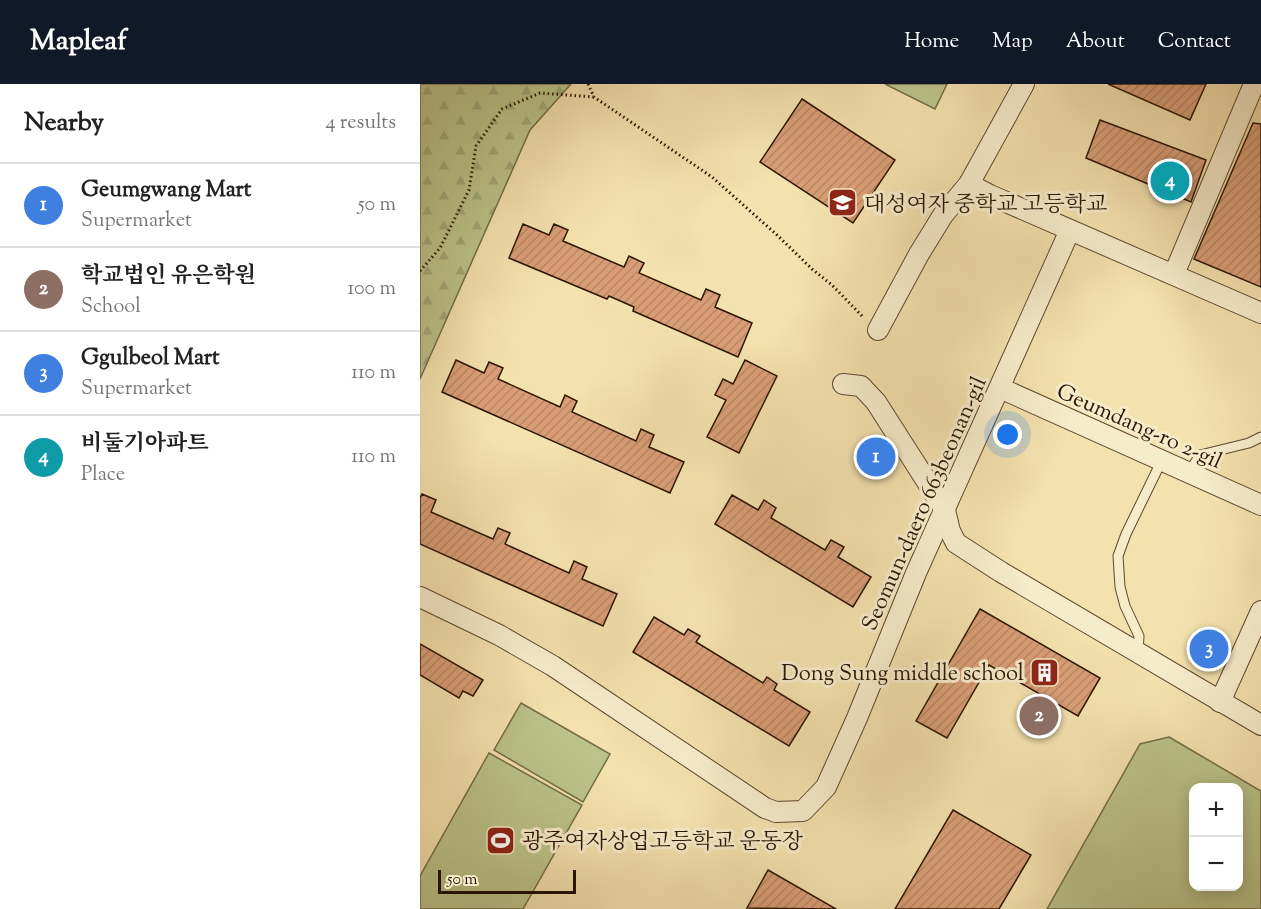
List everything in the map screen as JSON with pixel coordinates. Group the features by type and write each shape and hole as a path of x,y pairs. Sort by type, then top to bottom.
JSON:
{"street":[{"path":"878,330 943,215 969,184 1024,84"},
{"path":"1174,274 1254,84"},
{"path":"969,184 1261,313"},
{"name":"Seomun-daero 663beonan-gil","path":"420,597 499,635 553,666 765,808 776,812 803,811 826,787 945,510 1070,230"},
{"path":"843,384 861,386 870,394 945,510 950,531 956,543 1261,725"},
{"name":"Geumdang-ro 2-gil","path":"1000,388 1261,506"},
{"path":"1220,702 1259,623"}],"lane":[{"path":"1189,472 1200,455 1249,443 1261,437"},
{"path":"1138,653 1139,636 1125,606 1120,587 1118,556 1126,534 1162,460"}],"path":[{"path":"588,84 594,97"},
{"path":"420,272 440,248 469,190 476,146 502,109 540,93 594,97 712,177 832,285 862,317 878,330"}],"green space":[{"path":"420,84 571,84 530,130 420,379"},
{"path":"885,84 947,84 935,109"},
{"name":"광주여자상업고등학교 운동장","path":"521,703 610,754 583,802 494,750"},
{"path":"1169,737 1261,791 1261,909 1047,909 1140,744"},
{"name":"광주여자상업고등학교 운동장","path":"489,753 582,805 523,909 420,909 420,876"}],"building":[{"path":"1108,84 1206,84 1190,120"},
{"path":"802,99 895,160 853,223 760,162"},
{"path":"1100,120 1206,160 1191,202 1086,158"},
{"path":"1253,123 1261,124 1261,287 1194,259"},
{"path":"523,224 549,235 554,224 568,230 563,241 624,267 629,256 644,263 639,273 701,300 706,289 720,295 715,307 752,323 738,357 633,311 634,307 609,296 607,299 509,258"},
{"path":"456,360 484,373 489,362 503,368 498,379 560,407 565,395 577,401 572,412 636,441 641,429 654,435 649,447 684,462 670,493 442,392"},
{"path":"745,360 777,376 739,453 707,437 726,400 715,395 723,379 733,384"},
{"path":"422,494 436,500 431,512 493,539 498,528 510,533 505,544 569,573 574,561 587,567 582,579 617,594 603,626 420,544 420,498"},
{"path":"732,495 758,510 764,500 776,508 771,518 825,550 831,540 844,547 838,557 871,577 853,607 715,524"},
{"name":"Dong Sung middle school","path":"980,609 1100,678 1078,716 989,665 947,738 916,721"},
{"path":"654,617 684,635 688,629 700,636 696,642 763,683 767,677 777,684 774,690 810,712 789,746 633,652"},
{"path":"420,644 483,680 473,696 463,691 459,698 420,675"},
{"path":"953,810 1031,855 999,909 895,909"},
{"path":"768,870 836,909 747,908"}],"place":[{"name":"비둘기아파트","path":"1170,181"},
{"name":"대성여자 중학교 고등학교","path":"843,203"},
{"name":"Geumgwang Mart","path":"876,457"},
{"name":"Ggulbeol Mart","path":"1209,649"},
{"name":"Dong Sung middle school","path":"1045,672"},
{"name":"학교법인 유은학원","path":"1039,716"},
{"name":"광주여자상업고등학교 운동장","path":"501,840"}]}
